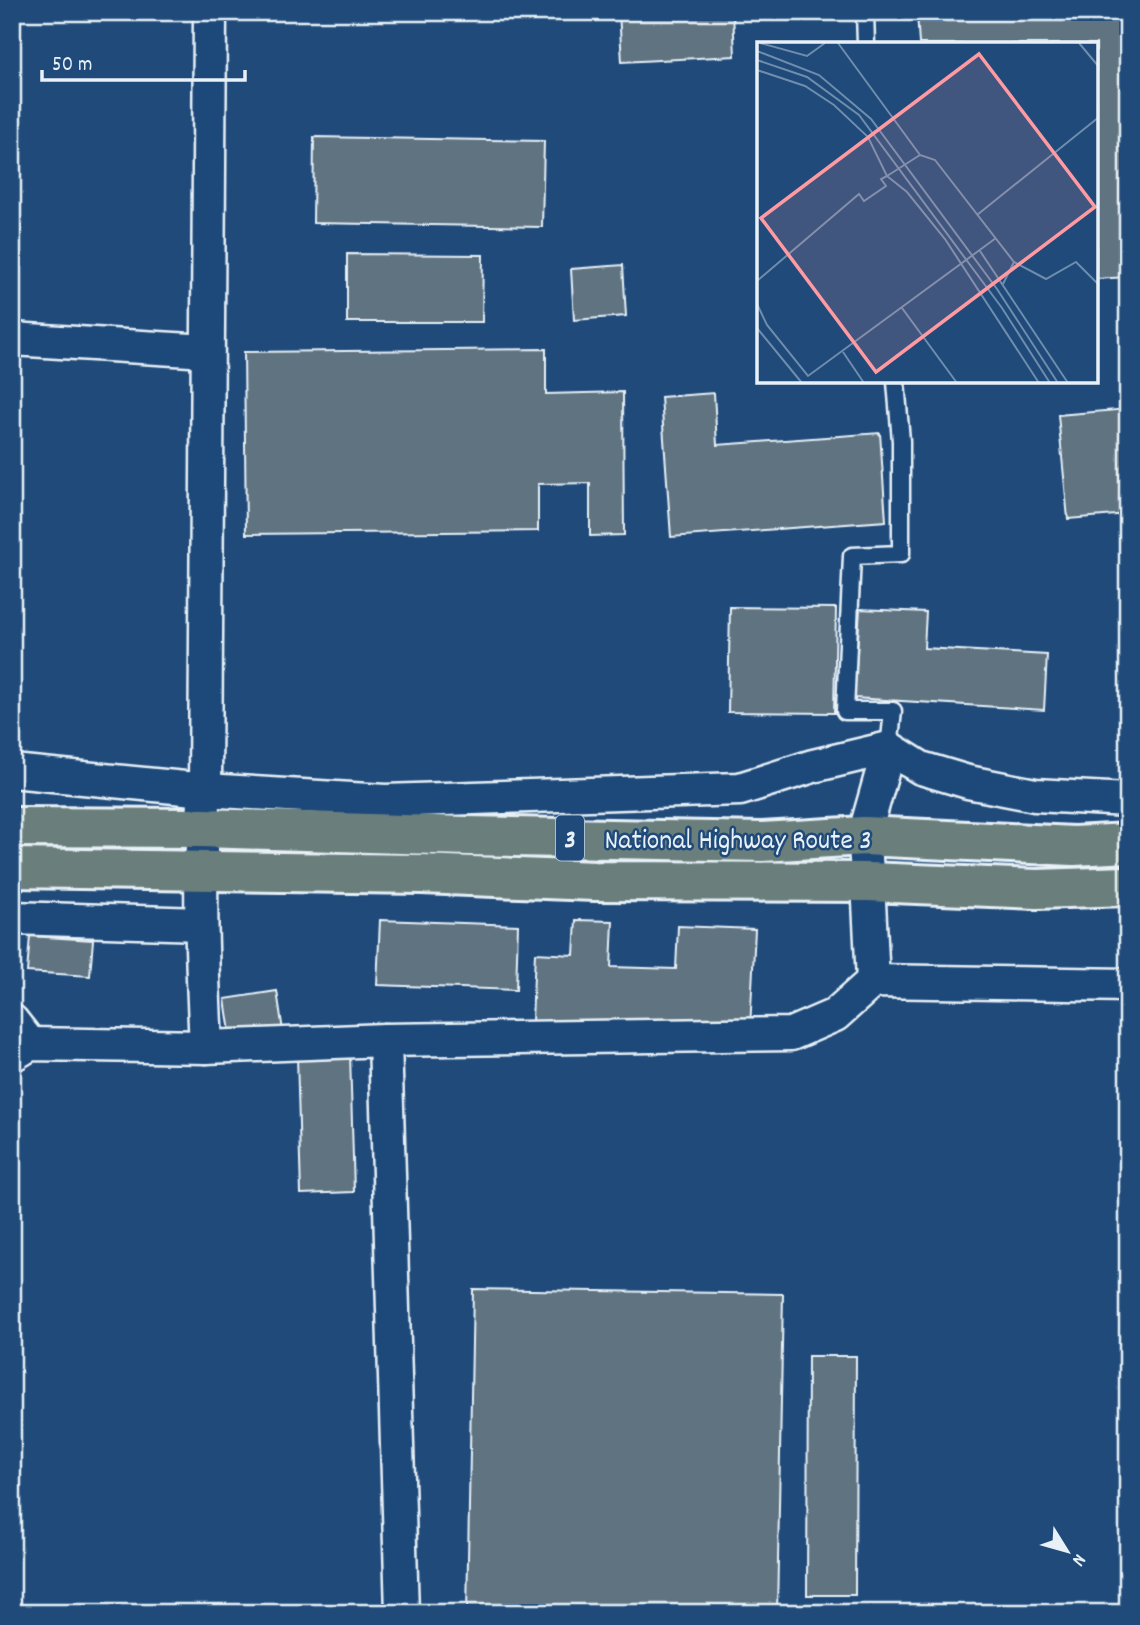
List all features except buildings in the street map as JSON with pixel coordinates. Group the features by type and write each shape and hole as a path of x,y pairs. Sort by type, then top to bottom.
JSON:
{"highway":[{"name":"National Highway Route 3","path":"12,827 202,828 762,842 863,836 1074,846 1128,843"},
{"name":"National Highway Route 3","path":"12,868 422,874 595,881 868,882 1037,889 1128,886"}],"street":[{"path":"206,1048 201,924 205,790 210,12"},
{"path":"12,339 207,351"},
{"path":"873,981 863,836 888,748"},
{"path":"12,771 205,790 385,801 740,789 813,765 888,748 921,768 968,782 1035,795 1128,800"},
{"path":"12,918 201,924"},
{"path":"18,1040 206,1048 385,1040 791,1034 835,1015 873,981 1128,985"},
{"path":"385,1040 402,1613"}],"lane":[{"path":"865,12 866,42"},
{"path":"888,748 893,711 845,710 852,556 901,554 901,441 896,383"}]}
